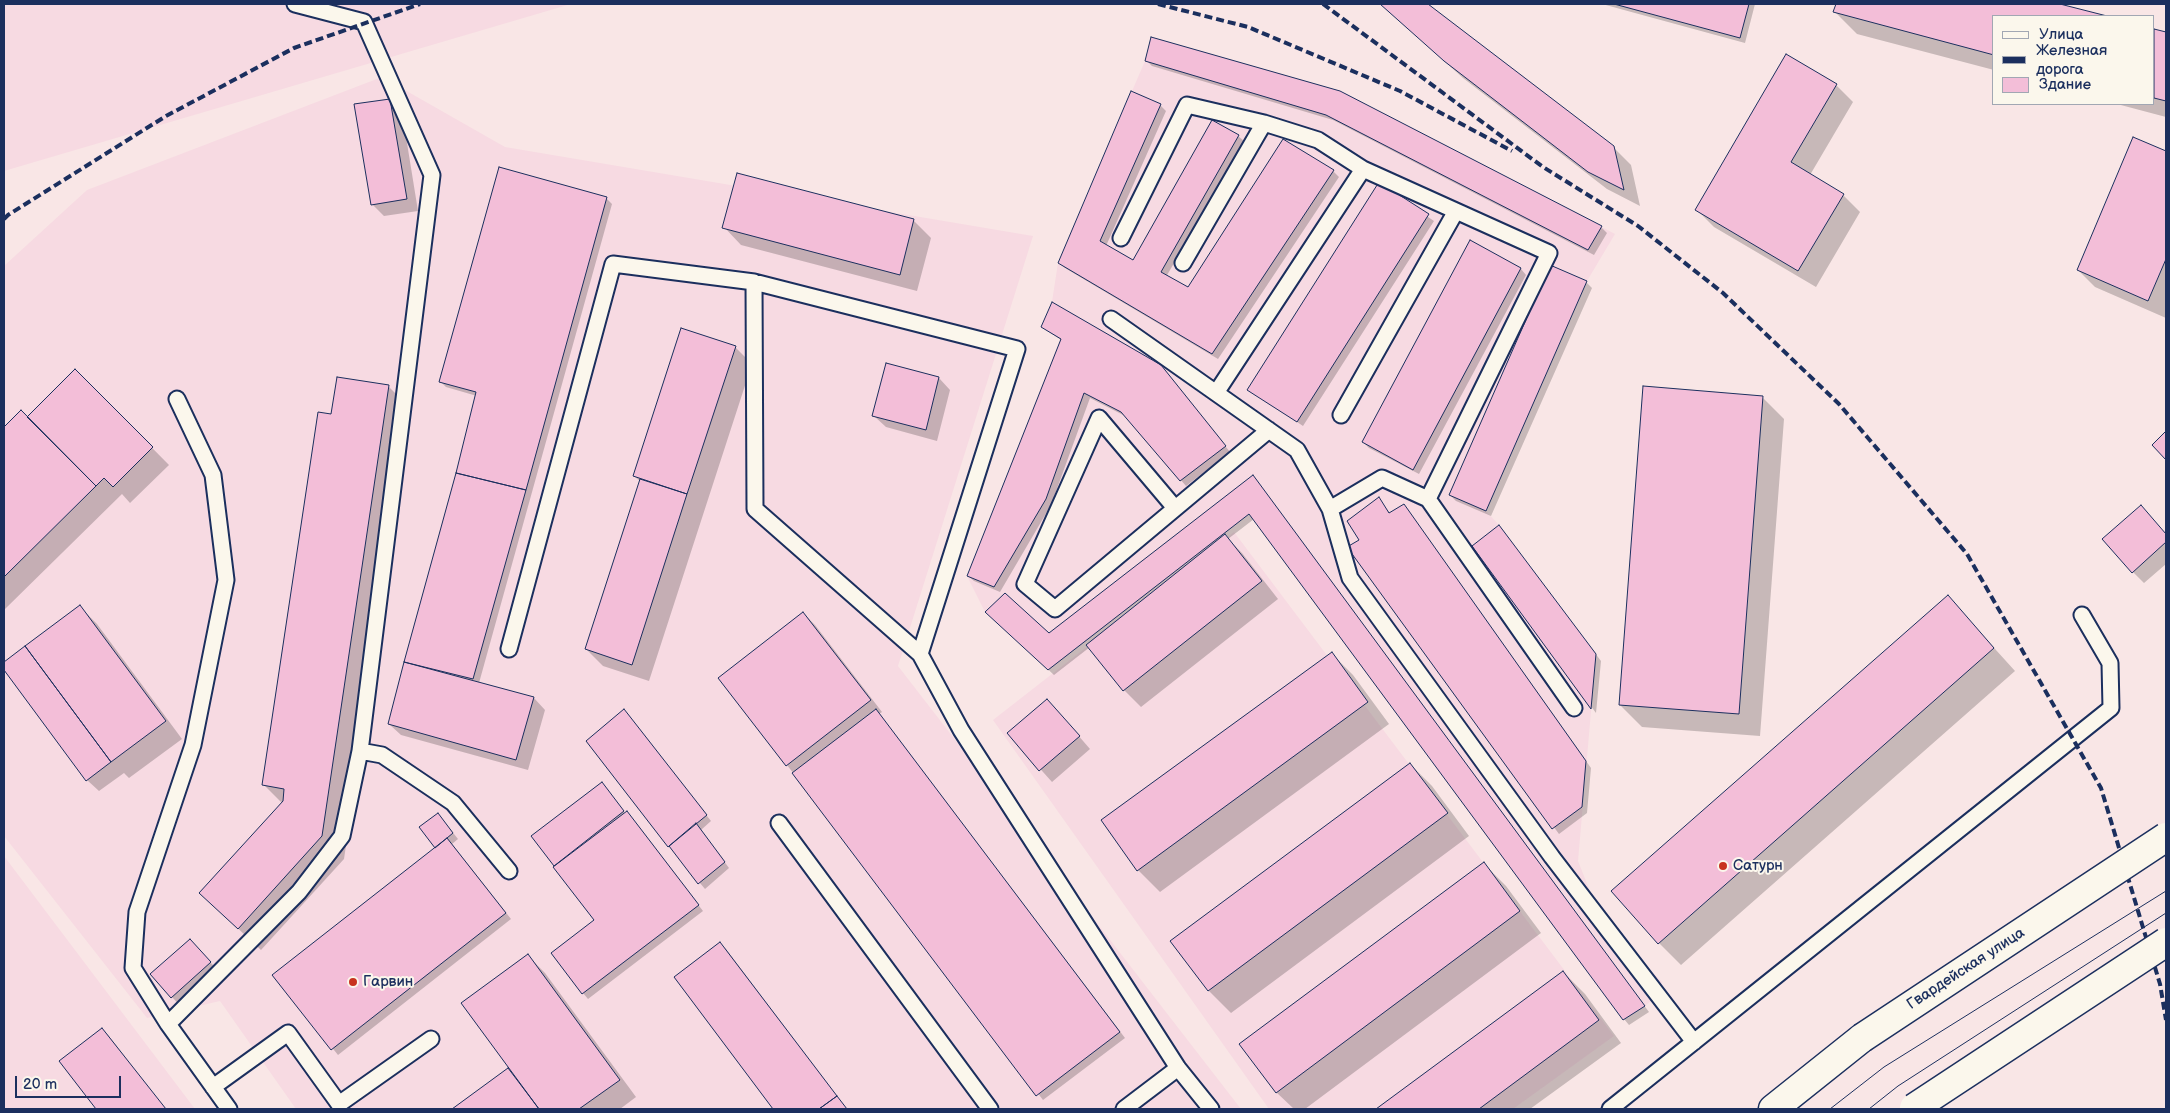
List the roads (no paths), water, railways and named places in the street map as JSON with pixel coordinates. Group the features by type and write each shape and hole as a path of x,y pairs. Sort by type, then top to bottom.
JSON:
{"main road":[{"name":"Гвардейская улица","path":"1772,1109 1862,1038 2166,837"},
{"path":"1913,1108 2166,942"}],"lane":[{"path":"168,1024 299,892 342,836 360,751 432,175 364,22 295,4"},
{"path":"1121,238 1187,105 1264,123 1318,140 1363,169 1549,253 1428,499"},
{"path":"1183,263 1264,123"},
{"path":"1216,393 1363,169"},
{"path":"1341,415 1456,211"},
{"path":"509,649 613,264 754,282 1016,349 920,654"},
{"path":"754,282 755,509 920,654 961,730 1178,1068 1211,1109"},
{"path":"1111,319 1297,450 1330,509 1350,578 1552,857 1694,1042"},
{"path":"177,399 213,474 226,580 193,745 137,912 133,968 168,1024 229,1109"},
{"path":"1175,508 1099,418 1026,584 1055,609 1269,430"},
{"path":"1330,509 1382,478 1428,499 1574,708"},
{"path":"1610,1109 2111,708 2110,663 2082,615"},
{"path":"360,751 382,755 453,803 509,871"},
{"path":"779,822 990,1109"},
{"path":"213,1087 288,1034 339,1104 430,1039"},
{"path":"1124,1109 1178,1068"}],"tram line":[{"path":"1830,1109 1884,1067 2166,891"},
{"path":"1869,1109 1898,1086 2166,913"}],"railway":[{"path":"4,219 166,116 294,48 420,4"},
{"path":"1158,4 1248,27 1400,91 1512,151"},
{"path":"1323,4 1543,167 1638,226 1723,293 1839,404 1967,554 2101,788 2160,984 2166,1020"}],"place":[{"name":"Сатурн","path":"1723,866"},
{"name":"Гарвин","path":"353,982"}]}
